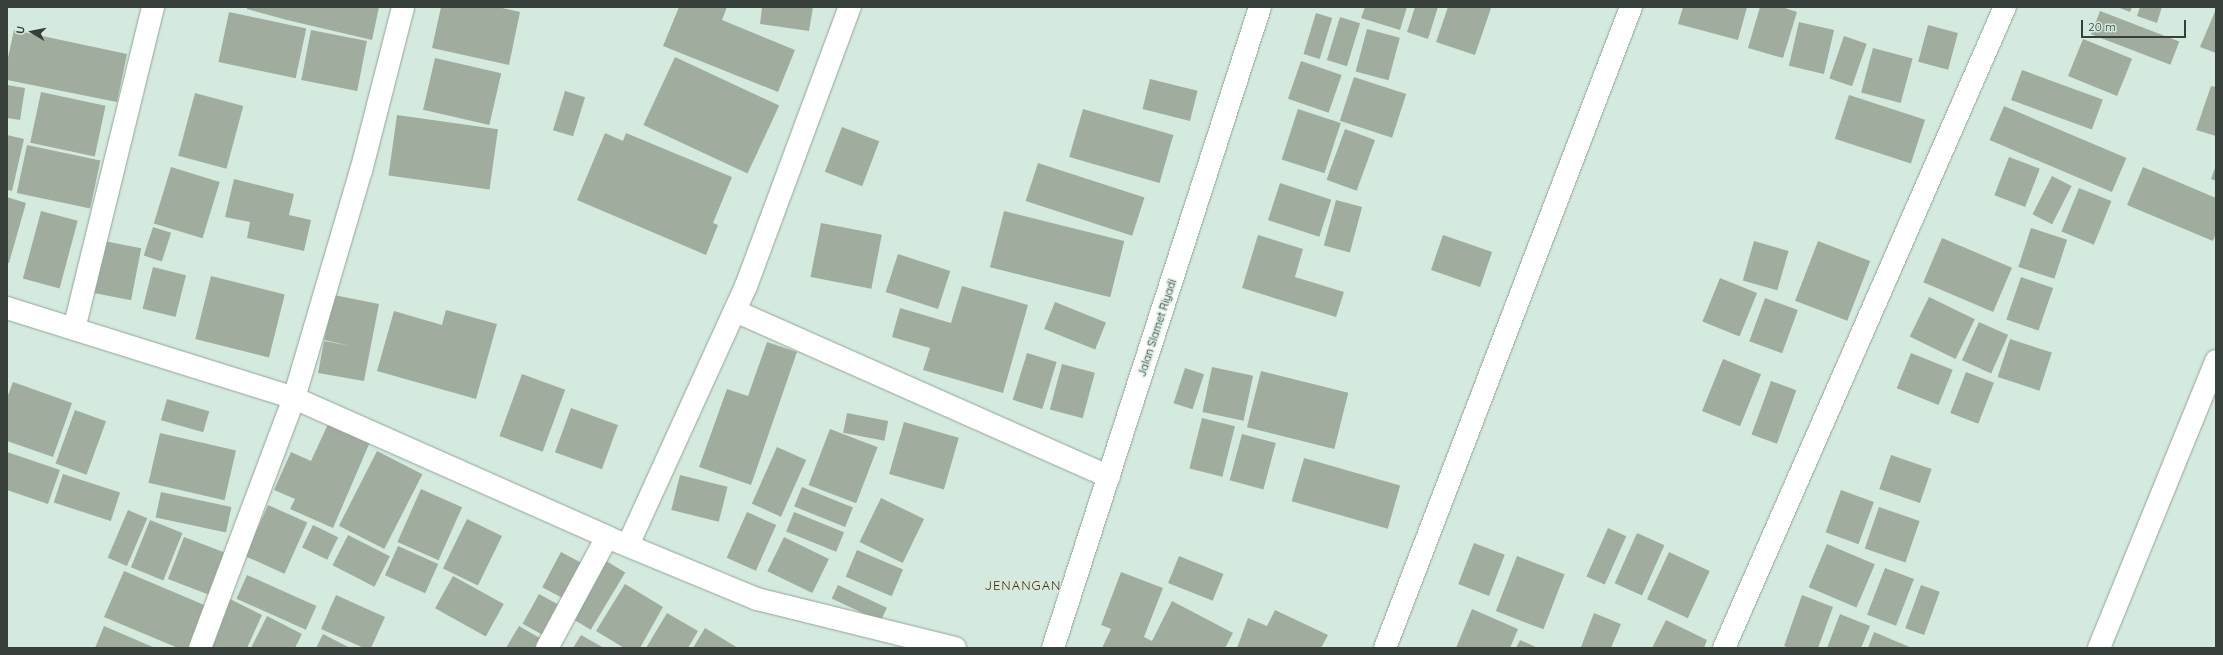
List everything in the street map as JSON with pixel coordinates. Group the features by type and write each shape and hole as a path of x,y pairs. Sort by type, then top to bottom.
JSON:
{"street":[{"path":"74,329 153,7"},
{"path":"200,648 294,398 361,171 403,7"},
{"path":"628,545 735,311 850,7"},
{"name":"Jalan Slamet Riyadi","path":"1053,648 1260,7"},
{"path":"1385,648 1631,7"},
{"path":"1724,648 2005,7"},
{"path":"7,308 294,398 607,537 757,599 955,648"},
{"path":"735,311 1109,477"},
{"path":"2099,648 2216,361"},
{"path":"547,648 607,537"}],"building":[{"path":"247,7 379,7 372,40 287,20 247,9"},
{"path":"441,7 498,7 520,12 509,65 432,48"},
{"path":"679,7 727,7 722,20 795,50 778,92 663,46"},
{"path":"762,7 813,7 809,31 760,24"},
{"path":"1365,7 1407,7 1400,30 1361,18"},
{"path":"1415,7 1438,7 1428,39 1407,32"},
{"path":"1448,7 1491,8 1475,55 1436,42"},
{"path":"1683,7 1747,7 1738,40 1678,24"},
{"path":"1760,7 1782,7 1797,12 1783,58 1748,48"},
{"path":"2117,7 2132,7 2130,12"},
{"path":"2140,7 2162,7 2157,23 2137,16"},
{"path":"2216,9 2216,53 2200,47"},
{"path":"2100,11 2179,41 2170,65 2091,34"},
{"path":"229,12 306,28 296,78 218,62"},
{"path":"1316,13 1332,18 1320,59 1303,54"},
{"path":"1340,17 1360,23 1347,66 1327,60"},
{"path":"1799,22 1834,30 1824,74 1789,66"},
{"path":"1928,25 1958,33 1948,70 1918,62"},
{"path":"1367,29 1400,38 1388,80 1356,72"},
{"path":"14,30 127,54 117,102 7,80 7,62"},
{"path":"311,30 367,41 357,91 301,80"},
{"path":"1844,36 1867,44 1852,86 1829,79"},
{"path":"2083,39 2132,59 2117,96 2068,76"},
{"path":"1873,48 1913,59 1901,103 1861,92"},
{"path":"675,57 779,106 748,174 643,125"},
{"path":"435,58 501,73 489,125 423,110"},
{"path":"1301,61 1342,75 1329,113 1288,99"},
{"path":"2022,70 2103,99 2092,129 2011,100"},
{"path":"1354,77 1406,94 1392,138 1340,121"},
{"path":"1150,79 1198,91 1190,121 1143,109"},
{"path":"7,85 25,88 20,120 7,118"},
{"path":"2211,86 2216,87 2216,136 2196,130"},
{"path":"565,91 585,97 573,136 553,130"},
{"path":"41,92 106,106 95,157 30,143"},
{"path":"195,93 243,106 226,169 178,156"},
{"path":"1849,95 1925,120 1911,163 1835,139"},
{"path":"2004,106 2126,158 2112,192 1990,140"},
{"path":"1083,109 1173,135 1160,183 1069,157"},
{"path":"1298,109 1341,123 1324,173 1282,159"},
{"path":"397,115 498,129 490,190 389,175"},
{"path":"842,127 879,141 862,186 825,172"},
{"path":"1345,129 1375,140 1357,191 1327,180"},
{"path":"605,133 623,141 626,133 732,177 713,223 718,225 706,255 577,200"},
{"path":"7,135 24,139 12,191 7,190"},
{"path":"27,145 100,161 90,209 17,193"},
{"path":"2009,157 2040,169 2025,207 1994,195"},
{"path":"1038,163 1145,198 1132,236 1026,201"},
{"path":"2216,165 2216,181 2211,179"},
{"path":"171,167 220,182 203,238 154,223"},
{"path":"2143,167 2216,198 2216,233 2213,241 2127,205"},
{"path":"2052,176 2072,186 2052,224 2032,214"},
{"path":"234,179 294,194 289,215 311,220 304,251 247,238 250,222 225,217"},
{"path":"1280,183 1331,200 1319,237 1268,220"},
{"path":"2079,188 2111,201 2094,245 2061,232"},
{"path":"7,197 26,203 9,263 7,263"},
{"path":"1336,200 1362,207 1350,252 1324,245"},
{"path":"41,211 78,221 60,288 23,279"},
{"path":"1004,211 1124,241 1110,297 990,267"},
{"path":"821,223 882,235 871,289 811,277"},
{"path":"153,227 171,233 162,261 144,256"},
{"path":"2031,228 2067,240 2054,279 2018,267"},
{"path":"1258,235 1303,249 1295,277 1344,292 1336,317 1242,288"},
{"path":"1443,235 1492,252 1480,287 1431,270"},
{"path":"1942,238 2012,268 1993,312 1923,282"},
{"path":"99,240 141,248 131,300 89,292"},
{"path":"1754,241 1789,251 1777,290 1743,280"},
{"path":"1818,241 1870,261 1847,321 1795,301"},
{"path":"898,254 950,271 938,309 886,292"},
{"path":"153,267 186,275 176,317 143,309"},
{"path":"211,276 285,294 269,357 195,339"},
{"path":"2021,277 2053,288 2038,331 2006,320"},
{"path":"1720,278 1757,293 1739,337 1702,322"},
{"path":"962,286 1028,305 1003,393 923,370 930,348 892,337 900,308 951,323"},
{"path":"334,295 379,304 364,381 318,373 324,341 351,346 324,340"},
{"path":"1929,297 1975,319 1956,359 1910,337"},
{"path":"1765,298 1798,310 1782,353 1749,341"},
{"path":"1055,302 1106,323 1095,349 1044,329"},
{"path":"446,310 497,324 476,399 377,371 394,311 442,325"},
{"path":"1979,322 2008,335 1991,373 1962,360"},
{"path":"2010,339 2052,353 2039,391 1998,377"},
{"path":"767,342 797,352 751,485 699,467 727,389 748,396"},
{"path":"1027,353 1057,362 1042,409 1013,400"},
{"path":"1911,353 1953,370 1938,405 1897,388"},
{"path":"1723,359 1761,374 1740,426 1702,411"},
{"path":"1062,364 1095,373 1083,418 1050,409"},
{"path":"1212,367 1253,376 1244,421 1202,412"},
{"path":"1185,368 1204,374 1193,409 1174,403"},
{"path":"1261,371 1348,393 1334,449 1247,427"},
{"path":"1966,372 1994,383 1978,424 1950,413"},
{"path":"522,374 565,390 543,452 499,436"},
{"path":"1771,381 1796,390 1777,444 1752,435"},
{"path":"13,382 72,403 53,457 7,441 7,398"},
{"path":"167,399 209,411 203,432 161,420"},
{"path":"571,408 618,425 602,469 555,452"},
{"path":"75,410 106,421 87,475 56,464"},
{"path":"847,413 888,421 884,441 843,433"},
{"path":"1202,418 1235,426 1222,477 1189,468"},
{"path":"904,422 959,438 944,490 889,474"},
{"path":"328,424 370,442 333,528 290,509 295,499 274,490 291,452 311,461"},
{"path":"830,429 878,447 856,503 808,485"},
{"path":"160,433 236,451 225,500 149,483"},
{"path":"1242,434 1276,443 1263,489 1230,480"},
{"path":"777,447 806,460 781,517 752,504"},
{"path":"377,451 422,474 384,549 339,526"},
{"path":"7,452 60,470 48,504 7,490"},
{"path":"1891,455 1932,469 1920,503 1879,489"},
{"path":"1304,458 1400,486 1388,529 1292,501"},
{"path":"63,474 120,493 111,521 54,503"},
{"path":"680,475 728,487 719,522 671,510"},
{"path":"802,487 853,508 845,527 794,506"},
{"path":"421,489 462,507 439,560 397,542"},
{"path":"1841,490 1874,502 1858,544 1826,532"},
{"path":"161,492 231,507 226,532 156,517"},
{"path":"881,498 924,519 903,563 860,542"},
{"path":"268,505 307,522 285,574 245,556"},
{"path":"1879,507 1920,521 1905,563 1865,549"},
{"path":"128,510 147,518 127,566 108,558"},
{"path":"747,512 776,525 756,571 727,558"},
{"path":"794,512 844,532 836,552 786,531"},
{"path":"467,519 502,536 478,586 443,568"},
{"path":"150,520 182,533 163,580 131,567"},
{"path":"313,525 338,537 327,560 302,547"},
{"path":"1608,528 1626,536 1605,585 1586,576"},
{"path":"1637,533 1664,545 1642,595 1615,583"},
{"path":"348,535 390,556 374,587 333,565"},
{"path":"184,537 228,554 212,596 168,579"},
{"path":"784,537 829,559 812,593 767,571"},
{"path":"1474,543 1505,555 1489,596 1458,584"},
{"path":"1827,544 1875,564 1857,608 1809,587"},
{"path":"398,546 438,564 425,593 385,575"},
{"path":"857,550 903,570 892,596 846,577"},
{"path":"561,552 582,563 563,599 542,587"},
{"path":"1669,552 1710,571 1688,618 1647,599"},
{"path":"1179,556 1224,574 1213,601 1168,583"},
{"path":"1517,556 1565,574 1543,629 1496,611"},
{"path":"603,559 625,572 591,630 568,616"},
{"path":"1885,568 1914,579 1896,626 1867,615"},
{"path":"124,571 209,607 191,648 178,648 104,617"},
{"path":"1121,572 1163,588 1144,637 1152,641 1172,601 1233,633 1225,648 1102,648 1111,629 1101,625"},
{"path":"247,575 316,606 306,630 236,599"},
{"path":"453,576 504,604 486,636 435,608"},
{"path":"625,584 663,607 640,648 624,648 596,631"},
{"path":"838,585 887,608 881,621 832,599"},
{"path":"1921,585 1940,592 1924,635 1905,628"},
{"path":"539,594 564,608 548,638 523,624"},
{"path":"336,595 385,617 371,648 364,648 321,629"},
{"path":"1802,595 1833,607 1818,648 1790,648 1784,646"},
{"path":"230,599 262,615 247,648 214,648 209,646"},
{"path":"1472,609 1518,629 1510,648 1456,648"},
{"path":"1275,610 1328,635 1321,648 1237,648 1248,618 1267,626"},
{"path":"667,613 698,631 688,648 646,648"},
{"path":"1594,613 1621,624 1611,648 1581,647"},
{"path":"1840,614 1870,626 1861,648 1827,648"},
{"path":"267,616 302,634 295,648 251,648"},
{"path":"1666,620 1707,640 1704,648 1652,648"},
{"path":"104,626 155,648 95,648"},
{"path":"519,626 545,641 541,648 506,648"},
{"path":"705,628 738,648 693,648"},
{"path":"1874,632 1912,648 1868,648"},
{"path":"323,634 350,648 316,648"},
{"path":"581,635 604,648 573,648"},
{"path":"1520,640 1538,648 1516,648"}],"district":[{"name":"JENANGAN","path":"1023,585"}]}
